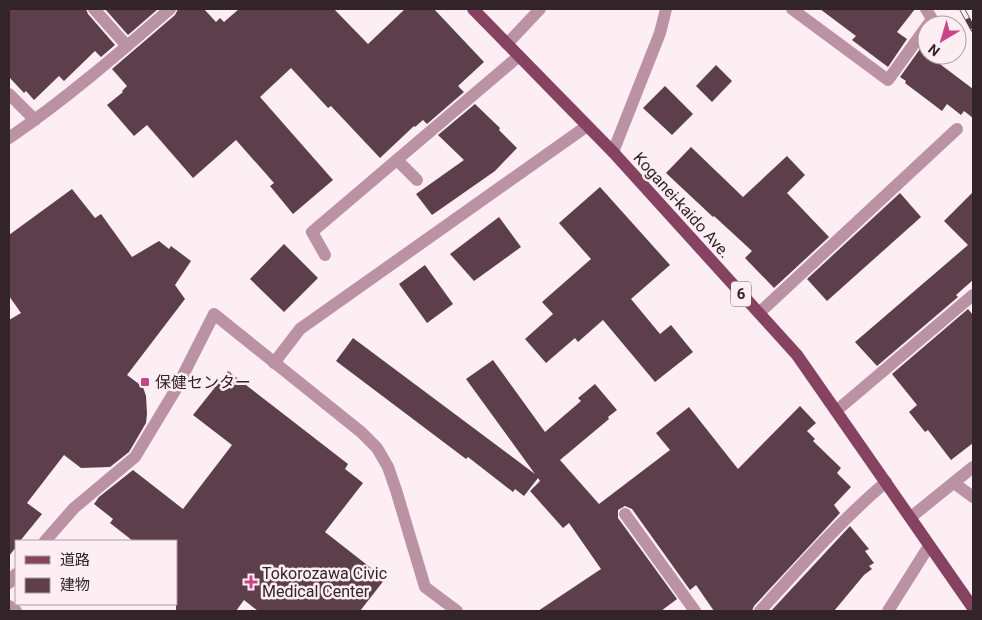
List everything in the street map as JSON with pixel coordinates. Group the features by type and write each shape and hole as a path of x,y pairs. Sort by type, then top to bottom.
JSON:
{"main road":[{"name":"Koganei-kaido Ave.","path":"473,9 612,152 797,356 973,608"}],"street":[{"path":"94,9 127,46"},
{"path":"9,138 35,120 170,9"},
{"path":"507,44 540,9"},
{"path":"612,152 660,33 666,9"},
{"path":"792,9 888,80 917,39"},
{"path":"325,255 312,232 519,56"},
{"path":"9,94 35,120"},
{"path":"274,362 300,329 587,126"},
{"path":"759,313 957,130"},
{"path":"397,160 417,180"},
{"path":"836,411 973,295"},
{"path":"46,540 74,508 135,457 176,389 214,314 361,432 377,448 388,467 425,586 441,606 457,611"},
{"path":"911,517 973,467"},
{"path":"760,611 821,544 886,482"},
{"path":"954,483 973,498"},
{"path":"625,514 694,611"},
{"path":"888,611 929,546"},
{"path":"9,606 16,611"}],"building":[{"path":"9,9 86,9 88,14 115,45 101,57 95,51 64,81 59,76 34,100 26,91 24,93 9,77"},
{"path":"105,9 158,9 128,35"},
{"path":"178,9 204,9 216,22 220,18 224,22 239,9 334,9 368,44 405,9 434,9 484,62 458,86 464,92 427,124 423,120 414,126 380,158 331,106 328,108 291,68 260,97 333,180 293,214 270,186 274,183 236,140 193,178 147,125 134,136 107,105 123,92 127,86 112,69 175,15"},
{"path":"820,9 915,9 897,32 907,39 888,67 852,40 856,36"},
{"path":"917,53 917,65 941,65 973,89 973,118 964,111 961,115 947,104 942,111 905,83 906,81 900,77"},
{"path":"716,65 732,81 712,102 696,86"},
{"path":"665,86 693,114 672,135 643,108"},
{"path":"475,104 500,128 499,130 517,148 495,171 432,215 416,194 464,160 438,135"},
{"path":"691,147 743,197 787,156 805,175 787,193 829,237 774,288 745,258 752,251 666,173"},
{"path":"600,187 670,265 631,299 660,334 671,325 693,352 655,382 603,320 578,342 575,338 546,363 525,339 553,314 542,302 591,259 559,223"},
{"path":"72,189 95,218 101,214 132,257 159,241 169,249 171,246 191,261 175,285 185,299 127,375 143,387 146,396 147,414 146,423 129,452 110,467 81,468 64,455 27,503 42,514 21,540 15,540 15,548 9,556 9,320 21,313 9,296 9,235"},
{"path":"973,192 973,280 956,295 958,297 877,366 855,342 968,245 944,221"},
{"path":"900,193 921,217 827,301 807,279"},
{"path":"499,217 521,247 474,281 450,254"},
{"path":"284,244 318,278 284,312 250,279"},
{"path":"425,265 453,304 427,323 399,284"},
{"path":"968,309 973,315 973,443 951,460 928,430 925,432 909,412 917,405 892,374"},
{"path":"353,338 535,474 466,379 493,360 545,432 581,401 578,398 595,384 617,410 560,460 599,504 670,450 656,433 689,407 738,469 800,406 816,423 807,431 815,439 813,441 841,468 837,473 851,487 834,505 840,513 754,606 752,611 714,611 696,585 690,590 632,509 625,506 618,510 618,518 677,599 661,611 538,611 601,569 569,523 563,528 530,491 540,481 538,478 524,496 515,489 513,492 336,361"},
{"path":"228,371 348,464 345,469 363,483 325,532 385,579 360,611 258,611 244,600 236,611 176,611 176,605 178,605 178,540 132,540 110,523 113,519 94,504 99,497 133,470 183,509 232,445 193,415"},
{"path":"850,526 869,549 865,551 874,563 869,566 872,569 864,575 834,611 771,611"}],"railway":[{"path":"962,9 973,29"}],"place":[{"name":"保健センター","path":"145,382"},
{"name":"Tokorozawa Civic Medical Center","path":"251,582"}]}
